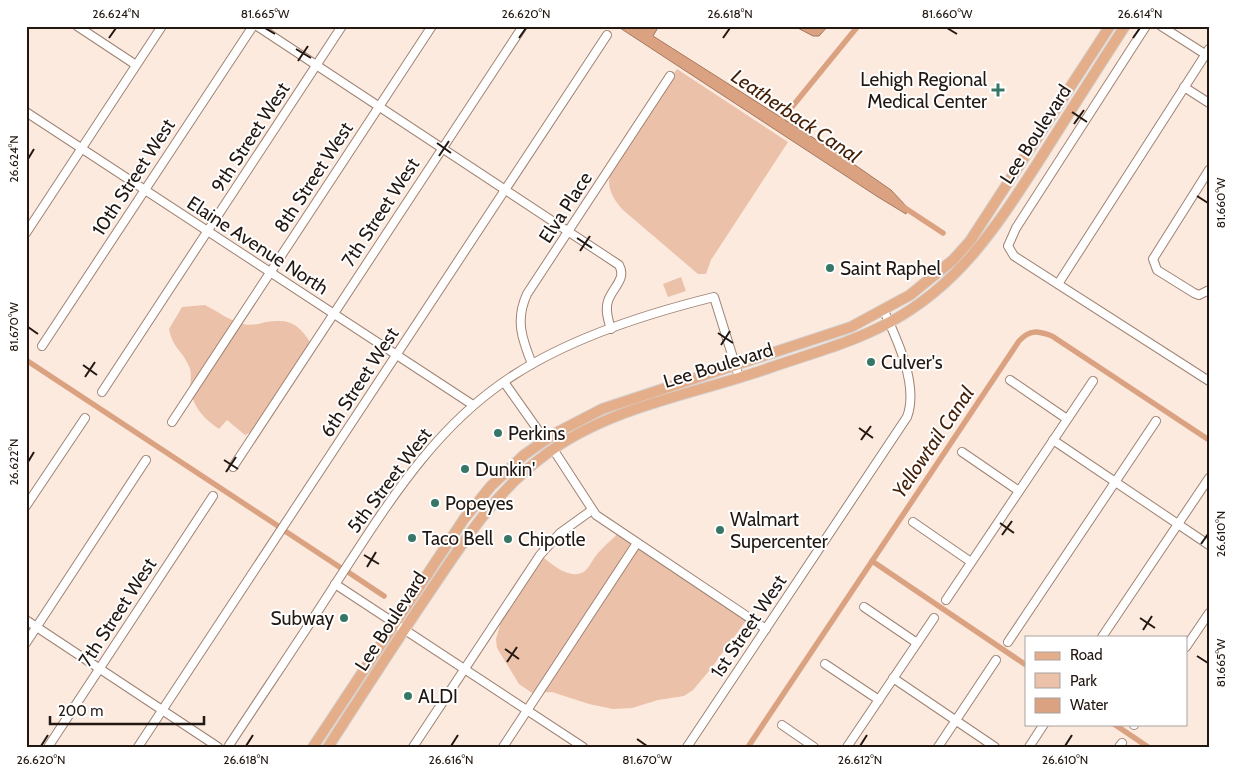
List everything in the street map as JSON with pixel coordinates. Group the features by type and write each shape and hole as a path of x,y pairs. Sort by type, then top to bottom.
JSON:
{"main road":[{"name":"Lee Boulevard","path":"313,747 476,504 508,470 546,440 587,416 845,330 884,311 925,285 953,260 984,222 1110,26"},
{"name":"Lee Boulevard","path":"328,747 484,512 516,479 553,449 579,432 611,417 850,340 889,323 934,292 958,271 984,243 1125,26"},
{"path":"1004,213 1006,200 1028,165 1026,156"},
{"path":"553,449 557,440 562,436 634,399"},
{"path":"484,512 486,499 509,476 540,450 546,440"},
{"path":"319,747 329,732 328,723"}],"street":[{"path":"77,26 136,65"},
{"path":"26,233 162,26"},
{"name":"10th Street West","path":"42,346 253,26"},
{"path":"257,26 619,265 622,277 611,293 606,308 611,329"},
{"name":"9th Street West","path":"102,392 342,26"},
{"name":"8th Street West","path":"172,422 432,26"},
{"name":"7th Street West","path":"233,466 523,26"},
{"path":"1146,26 1016,228 1008,246 1014,256 1209,381"},
{"path":"1058,284 1207,52 1162,26"},
{"name":"6th Street West","path":"138,747 606,35"},
{"name":"Elva Place","path":"532,364 521,334 520,309 530,288 670,76"},
{"path":"1184,87 1209,103"},
{"name":"Elaine Avenue North","path":"26,112 473,406"},
{"path":"1209,170 1153,259 1158,270 1194,294 1199,295 1209,290"},
{"name":"5th Street West","path":"228,747 417,462 473,406 504,382 532,364 578,341 714,297 740,377"},
{"name":"1st Street West","path":"687,747 908,416 911,404 911,388 884,311"},
{"path":"1010,380 1067,419"},
{"path":"946,600 1093,381"},
{"path":"504,382 546,440"},
{"path":"26,506 85,418"},
{"path":"1008,642 1156,421"},
{"path":"1053,440 1209,545"},
{"path":"553,449 592,510 603,521 766,629"},
{"path":"962,452 1019,490"},
{"path":"26,643 146,460"},
{"path":"1103,636 1209,478"},
{"name":"7th Street West","path":"48,747 213,496"},
{"path":"413,747 540,555 560,533 592,510"},
{"path":"913,522 972,562"},
{"path":"503,747 637,543"},
{"path":"335,584 583,747"},
{"path":"864,607 917,642"},
{"path":"1188,644 1209,613"},
{"path":"848,747 934,618"},
{"path":"26,620 218,747"},
{"path":"938,747 996,660"},
{"path":"824,664 879,700"},
{"path":"893,678 995,747"},
{"path":"782,725 814,747"},
{"path":"1028,747 1043,726"}],"green space":[{"path":"677,69 788,142 711,260 706,274 698,274 623,210 609,186 610,173 616,159"},
{"path":"681,277 686,291 668,297 663,284"},
{"path":"205,305 238,323 252,325 275,321 289,322 299,328 313,346 257,429 245,435 227,420 219,429 205,418 198,409 191,393 189,366 171,336 169,329 182,307"},
{"path":"619,532 748,618 709,671 693,690 684,696 658,700 632,708 613,709 589,704 552,692 532,693 519,684 497,648 496,639 503,614 534,568 544,558 564,572 570,574 581,573 586,570 598,553"}],"water":[{"path":"617,26 659,26 653,36 845,158 891,190 907,207 906,214 878,197"},
{"path":"794,26 828,26 819,36 813,36"}],"waterway":[{"path":"778,124 858,26"},
{"name":"Leatherback Canal","path":"902,206 943,233"},
{"name":"Yellowtail Canal","path":"748,747 1019,341 1027,334 1038,332 1052,336 1209,440"},
{"path":"26,360 278,526"},
{"path":"285,531 341,568"},
{"path":"872,561 1025,664"},
{"path":"348,572 384,596"},
{"path":"1117,726 1148,747"}],"place":[{"name":"Lehigh Regional Medical Center","path":"998,90"},
{"name":"Saint Raphel","path":"830,268"},
{"name":"Culver's","path":"871,362"},
{"name":"Perkins","path":"498,433"},
{"name":"Dunkin'","path":"465,469"},
{"name":"Popeyes","path":"435,503"},
{"name":"Walmart Supercenter","path":"720,530"},
{"name":"Taco Bell","path":"412,538"},
{"name":"Chipotle","path":"508,539"},
{"name":"Subway","path":"344,618"},
{"name":"ALDI","path":"408,696"}]}
